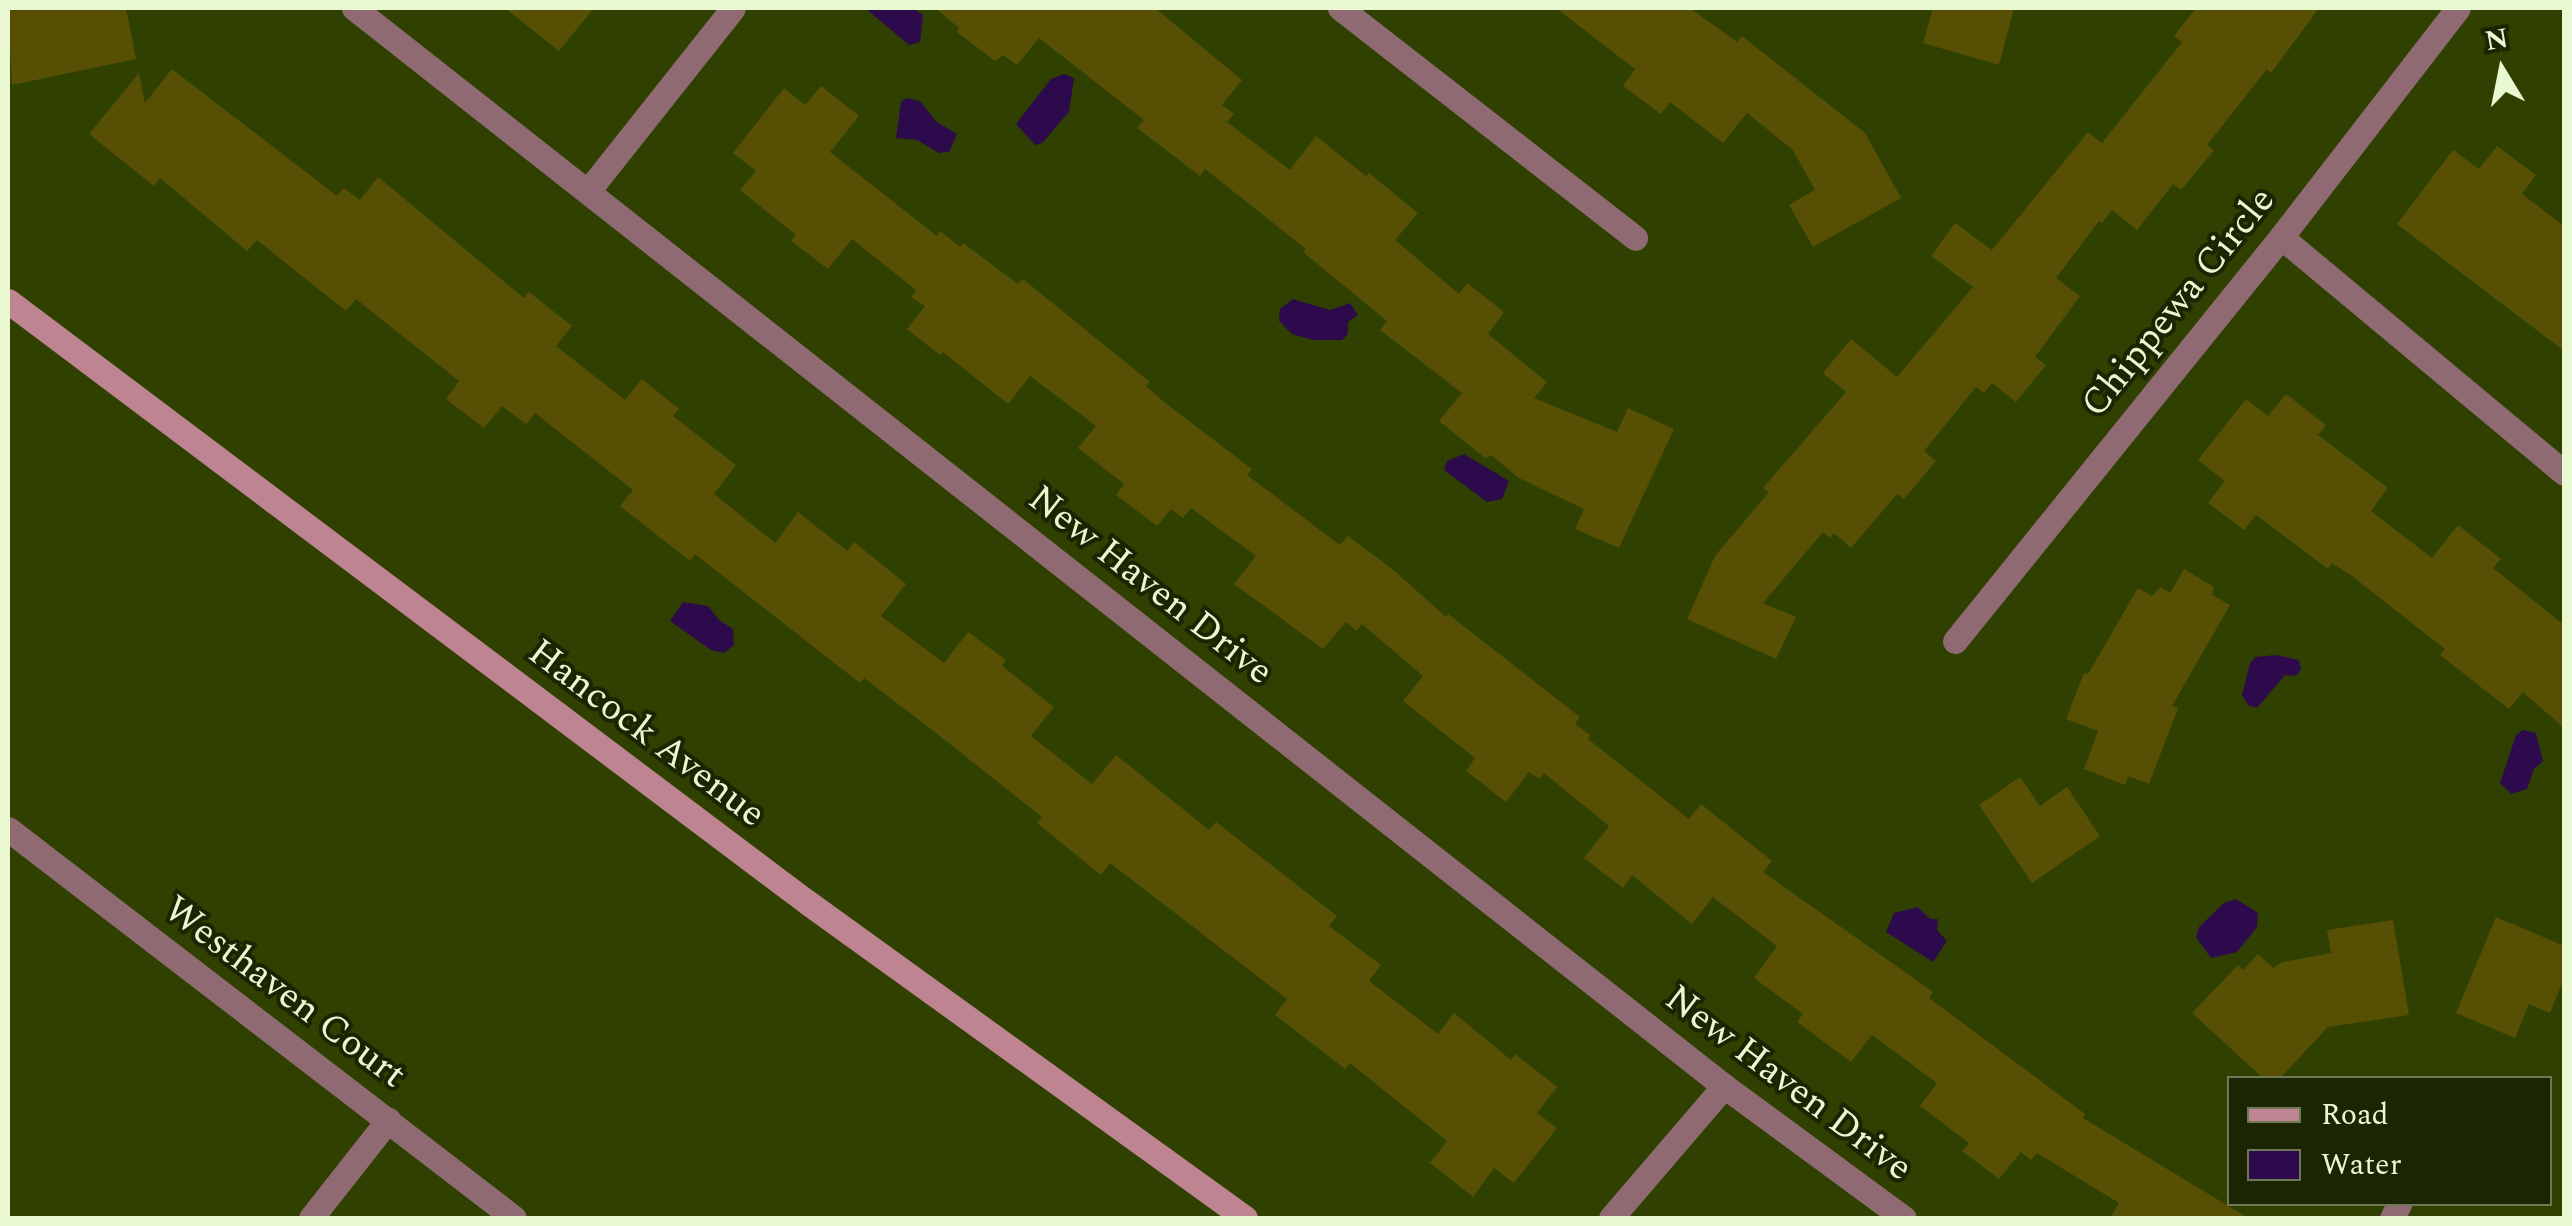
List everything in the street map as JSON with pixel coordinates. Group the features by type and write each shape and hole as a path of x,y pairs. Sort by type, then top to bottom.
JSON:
{"main road":[{"name":"Hancock Avenue","path":"8,301 808,902 1245,1218"}],"street":[{"name":"New Haven Drive","path":"354,8 1724,1086 1904,1218"},
{"path":"588,190 732,8"},
{"path":"1340,8 1636,238"},
{"name":"Chippewa Circle","path":"1955,642 2281,237 2458,8"},
{"path":"2281,237 2564,473"},
{"name":"Westhaven Court","path":"8,829 514,1218"},
{"path":"1611,1218 1724,1086"},
{"path":"311,1218 388,1120"}],"water":[{"path":"865,8 913,8 923,15 920,42 909,45"},
{"path":"1064,74 1074,78 1069,112 1042,143 1035,145 1016,124 1051,79"},
{"path":"906,98 920,101 937,122 957,134 949,152 939,153 917,140 896,138 901,102"},
{"path":"1293,299 1330,310 1350,303 1358,315 1348,322 1348,334 1342,340 1313,340 1292,334 1279,321 1280,309"},
{"path":"1464,454 1509,481 1502,499 1487,502 1444,470 1447,461"},
{"path":"683,602 708,606 733,629 734,645 724,653 711,650 670,621"},
{"path":"2276,655 2299,660 2301,669 2296,676 2285,675 2257,708 2248,705 2242,695 2250,663 2255,657"},
{"path":"2523,730 2536,733 2543,761 2534,769 2527,789 2511,794 2500,783 2516,735"},
{"path":"2236,899 2258,913 2257,927 2237,952 2211,958 2196,937 2199,927 2224,903"},
{"path":"1918,907 1930,919 1938,919 1937,930 1947,941 1933,962 1886,932 1894,913"}],"building":[{"path":"8,8 126,8 136,59 12,85"},
{"path":"505,8 594,8 559,51"},
{"path":"935,8 1155,8 1242,80 1222,105 1234,114 1227,122 1290,170 1316,136 1366,176 1369,173 1418,213 1395,240 1459,294 1467,283 1504,312 1488,334 1547,382 1534,398 1617,432 1628,408 1674,429 1619,548 1575,529 1584,509 1519,478 1491,455 1485,458 1439,421 1462,393 1380,330 1387,321 1303,252 1306,249 1205,169 1200,176 1137,128 1144,120 1039,38 1017,65 1003,55 995,61 957,32 959,28"},
{"path":"1556,8 1690,8 1737,42 1742,36 1865,133 1901,198 1813,247 1789,205 1815,190 1793,150 1747,113 1723,143 1670,102 1661,114 1623,86 1635,69"},
{"path":"1933,8 2014,8 1999,65 1923,43"},
{"path":"2196,8 2319,8 2271,73 2267,69 2207,145 2214,150 2181,190 2173,184 2137,230 2112,210 2102,223 2099,221 2056,278 2080,296 2035,357 2046,365 2016,402 1992,383 1984,393 1976,387 1924,451 1936,461 1904,499 1897,494 1851,548 1834,533 1830,538 1823,532 1763,603 1796,617 1776,659 1687,619 1715,556 1769,492 1763,488 1846,392 1823,373 1851,339 1897,377 1973,287 1931,256 1955,223 1992,250 2088,132 2102,143 2182,42 2174,36"},
{"path":"172,69 337,196 344,188 360,200 378,177 524,298 529,292 572,326 556,346 625,400 642,379 679,409 673,416 736,465 714,494 775,543 798,512 847,551 854,542 906,584 881,616 944,663 968,632 1006,660 1002,666 1054,707 1031,736 1092,784 1116,755 1209,830 1216,822 1337,916 1329,926 1381,965 1369,981 1438,1034 1454,1013 1511,1060 1515,1054 1557,1087 1537,1113 1557,1128 1514,1183 1494,1168 1473,1197 1430,1163 1447,1141 1350,1063 1345,1069 1275,1015 1287,999 1110,863 1101,875 1037,823 1042,817 931,729 864,678 860,683 695,554 690,561 620,506 633,490 535,413 526,424 502,406 484,428 446,399 459,381 356,299 346,311 257,240 247,251 160,178 154,186 89,134 139,73 145,103"},
{"path":"821,86 859,116 830,152 937,236 940,231 960,247 963,243 1018,284 1023,279 1150,382 1146,386 1164,402 1252,469 1247,475 1340,545 1348,536 1391,568 1446,617 1448,614 1580,717 1575,724 1590,735 1588,739 1689,819 1701,804 1772,861 1763,872 1933,992 1929,998 2085,1114 2083,1118 2248,1218 2110,1218 2119,1203 2037,1153 2031,1160 2021,1152 1999,1179 1962,1151 1969,1143 1920,1106 1937,1083 1872,1035 1851,1062 1797,1022 1803,1014 1754,978 1777,946 1713,897 1692,924 1632,875 1623,888 1584,858 1609,826 1544,773 1539,779 1529,772 1506,802 1466,771 1475,758 1403,701 1423,676 1362,624 1357,631 1346,622 1323,649 1234,584 1256,556 1191,508 1183,518 1171,509 1157,526 1116,495 1124,484 1078,448 1096,426 1030,376 1008,404 943,352 940,355 907,329 925,306 911,297 916,290 852,239 828,269 791,241 796,235 740,190 756,171 733,153 784,88 805,105"},
{"path":"2497,146 2536,175 2522,194 2564,226 2564,351 2397,224 2453,150 2479,169"},
{"path":"2286,394 2326,425 2318,435 2388,488 2371,511 2432,558 2458,525 2501,559 2493,568 2564,625 2564,728 2523,692 2509,709 2440,655 2445,649 2332,563 2328,569 2256,515 2244,530 2208,503 2225,481 2198,460 2246,399 2268,416"},
{"path":"2184,569 2214,587 2212,595 2230,605 2172,706 2178,708 2149,784 2128,776 2125,785 2084,769 2098,731 2066,719 2084,673 2088,674 2138,588 2152,596 2160,587 2170,593"},
{"path":"2020,777 2040,806 2067,787 2100,836 2032,883 1979,805"},
{"path":"2496,917 2564,946 2564,978 2550,1013 2529,1004 2515,1038 2456,1013"},
{"path":"2393,920 2409,1015 2328,1027 2282,1076 2261,1076 2192,1013 2238,965 2243,970 2258,954 2273,968 2283,962 2331,953 2327,930"}]}
